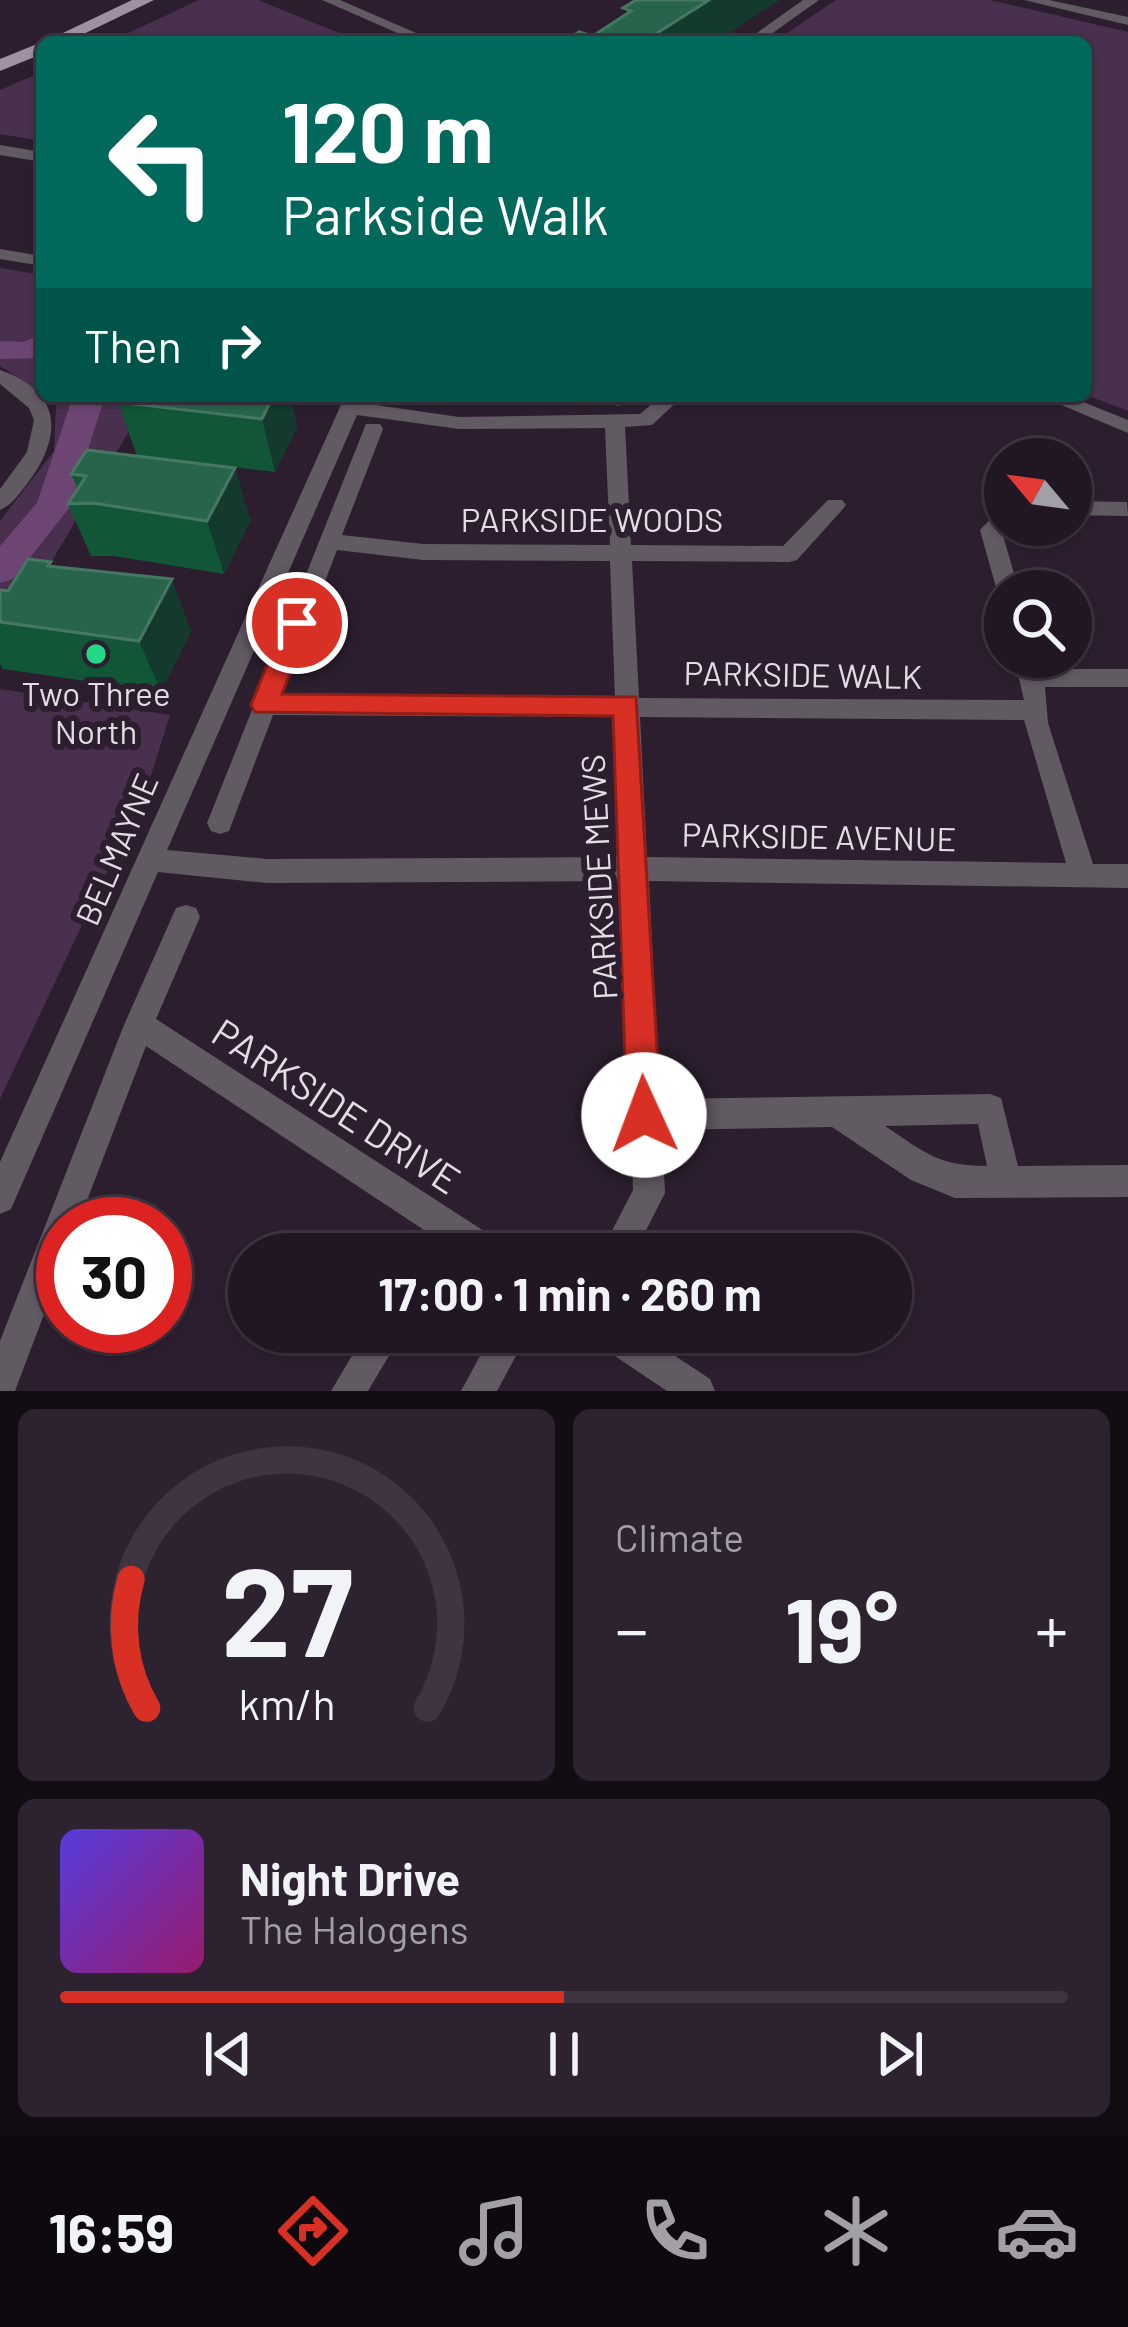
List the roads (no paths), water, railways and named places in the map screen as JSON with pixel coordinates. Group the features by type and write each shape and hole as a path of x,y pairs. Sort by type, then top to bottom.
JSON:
{"main road":[{"path":"66,36 146,0"},
{"path":"0,66 36,50"}],"street":[{"path":"328,0 415,36"},
{"path":"760,36 812,0"},
{"path":"1031,0 1128,21"},
{"path":"1111,17 1122,0"},
{"path":"0,150 36,157"},
{"path":"0,254 36,260"},
{"path":"0,376 33,399 46,425 43,443 0,503"},
{"name":"BELMAYNE","path":"0,1198 351,402"},
{"path":"356,402 459,424 613,410 645,420 666,402"},
{"path":"1065,402 1128,428"},
{"name":"PARKSIDE MEWS","path":"613,410 649,1193 627,1233"},
{"path":"220,823 373,429"},
{"name":"PARKSIDE WOODS","path":"328,541 423,552 789,554 835,506"},
{"path":"1092,508 1127,509"},
{"path":"1092,674 1128,678"},
{"path":"1030,678 1035,710 1083,876"},
{"name":"PARKSIDE WALK","path":"265,705 1035,710"},
{"name":"PARKSIDE AVENUE","path":"148,860 267,871 634,869 1128,876"},
{"path":"0,1385 139,1025 186,917"},
{"name":"PARKSIDE DRIVE","path":"139,1025 430,1233"},
{"path":"644,1115 990,1109 1006,1182"},
{"path":"840,1114 922,1168 956,1182 1128,1181"},
{"path":"348,1391 372,1353"},
{"path":"478,1391 500,1353"},
{"path":"641,1353 698,1391"}],"waterway":[{"path":"0,350 36,347"},
{"path":"0,570 53,507 87,402"}],"place":[{"name":"Two Three North","path":"96,654"}]}
